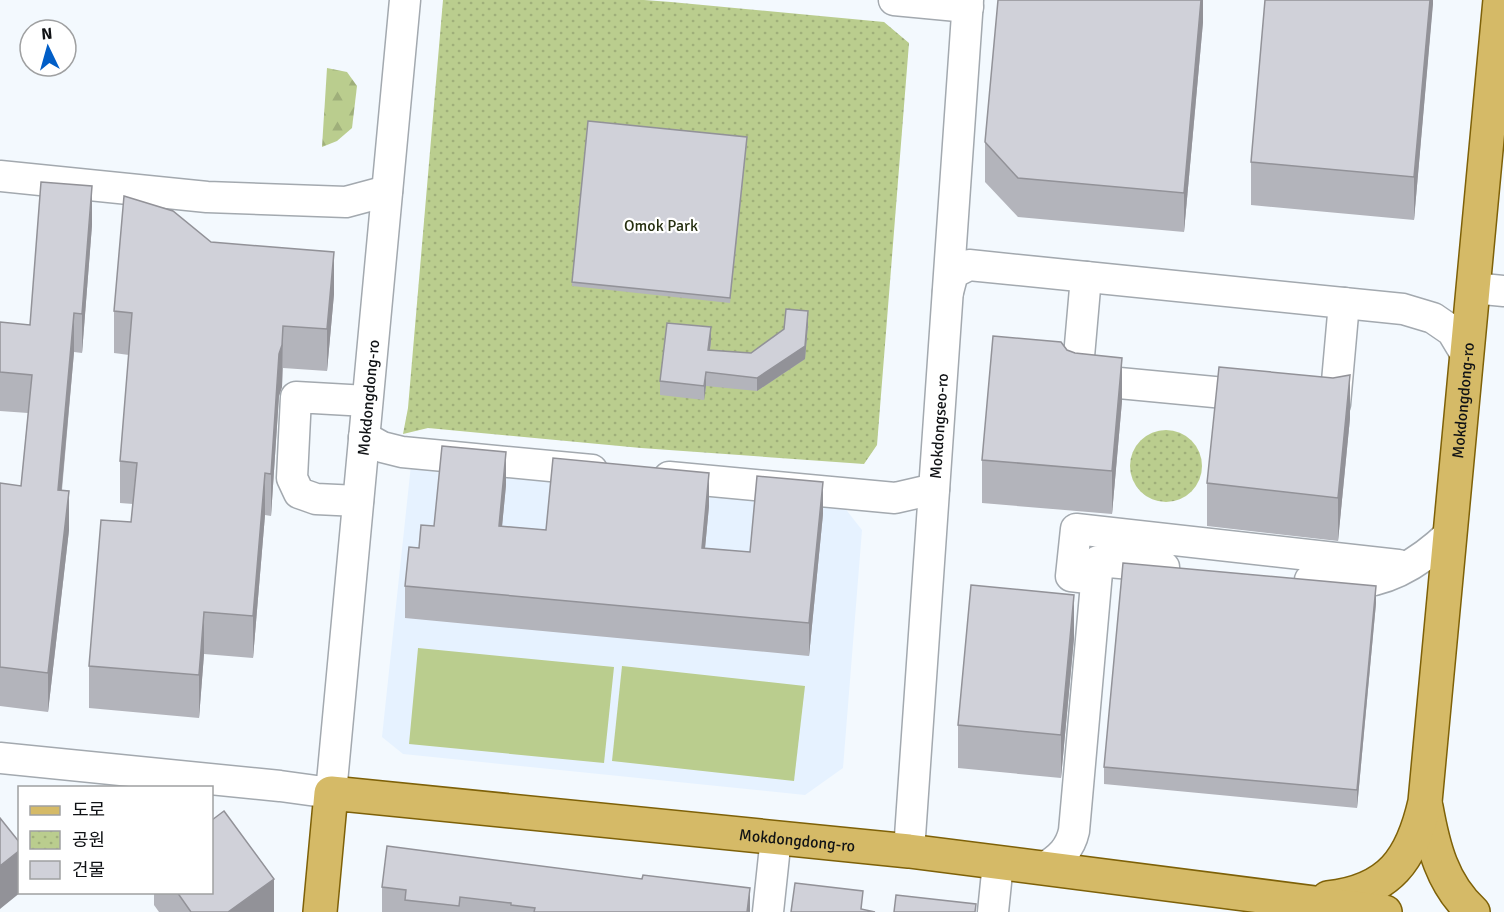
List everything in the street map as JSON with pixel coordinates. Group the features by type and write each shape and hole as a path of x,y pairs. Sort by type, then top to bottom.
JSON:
{"main road":[{"name":"Mokdongdong-ro","path":"320,912 331,793 909,851 1264,896 1330,898 1372,887 1385,879 1400,866 1407,854 1419,827 1425,802 1467,356 1488,290 1500,0"},
{"name":"Mokdongdong-ro","path":"1425,802 1431,837 1446,878 1455,893 1473,912"},
{"name":"Mokdongdong-ro","path":"1264,896 1296,906 1385,912"}],"street":[{"name":"Mokdongdong-ro","path":"331,793 405,0"},
{"path":"894,0 968,3"},
{"name":"Mokdongseo-ro","path":"909,851 968,3"},
{"path":"0,176 207,197 346,202 387,191"},
{"path":"948,292 953,273 969,266 1403,309 1433,318 1452,331 1467,356"},
{"path":"1086,277 1077,379 1335,404 1344,303"},
{"path":"358,501 316,499 299,493 292,478 296,397 368,401"},
{"path":"364,437 382,447 402,452 895,498 934,489"},
{"path":"1096,579 1071,576 1077,529 1409,567"},
{"path":"1044,868 1066,852 1074,831 1098,561 1348,584 1377,580 1409,567 1432,551 1450,534"},
{"path":"0,758 45,775 280,786 331,793"},
{"path":"768,912 776,837"},
{"path":"993,912 998,863"}],"shaded area":[{"path":"411,465 844,507 862,530 843,768 805,795 403,754 382,737"}],"green space":[{"name":"Omok Park","path":"443,0 671,2 884,22 909,43 877,445 864,464 641,448 428,428 403,434 408,408"},
{"path":"327,68 347,72 357,86 352,128 337,141 322,147"},
{"path":"1166,430 1180,433 1192,440 1199,452 1202,466 1199,480 1192,492 1180,499 1166,502 1152,499 1140,492 1133,480 1130,466 1133,452 1140,440 1152,433"},
{"path":"418,648 614,667 604,763 409,744"},
{"path":"622,666 805,686 794,781 612,761"}],"building":[{"path":"998,0 1201,0 1184,193 1018,178 985,142"},
{"path":"1265,0 1430,0 1414,177 1251,162"},
{"path":"588,121 747,137 730,298 572,282"},
{"path":"41,182 92,186 82,314 74,313 58,490 69,491 48,673 0,667 0,483 21,486 32,375 0,372 0,322 30,325"},
{"path":"124,196 173,211 211,242 334,252 327,329 283,326 271,474 265,473 253,616 204,612 199,675 89,666 101,520 131,522 137,463 120,461 132,313 114,311"},
{"path":"786,309 808,311 805,346 757,378 706,372 704,386 660,381 667,323 711,327 708,350 751,353 784,329"},
{"path":"993,336 1061,342 1067,350 1075,353 1122,358 1112,471 982,460"},
{"path":"1219,367 1333,378 1350,375 1338,498 1207,483"},
{"path":"442,446 506,452 499,526 546,530 553,458 709,473 702,548 750,552 757,476 823,482 809,623 405,586 409,547 419,548 421,525 434,526"},
{"path":"1123,563 1376,586 1357,790 1104,767"},
{"path":"971,585 1074,595 1061,735 958,725"},
{"path":"224,811 274,879 228,912 191,912 178,894 213,894 213,819"},
{"path":"0,818 18,840 18,852 0,866"},
{"path":"387,846 642,879 643,875 750,888 747,912 534,912 535,908 511,905 511,903 460,897 459,906 405,900 406,890 382,887"},
{"path":"795,883 863,891 861,909 875,912 791,912"},
{"path":"896,895 976,904 975,912 894,912"}]}
